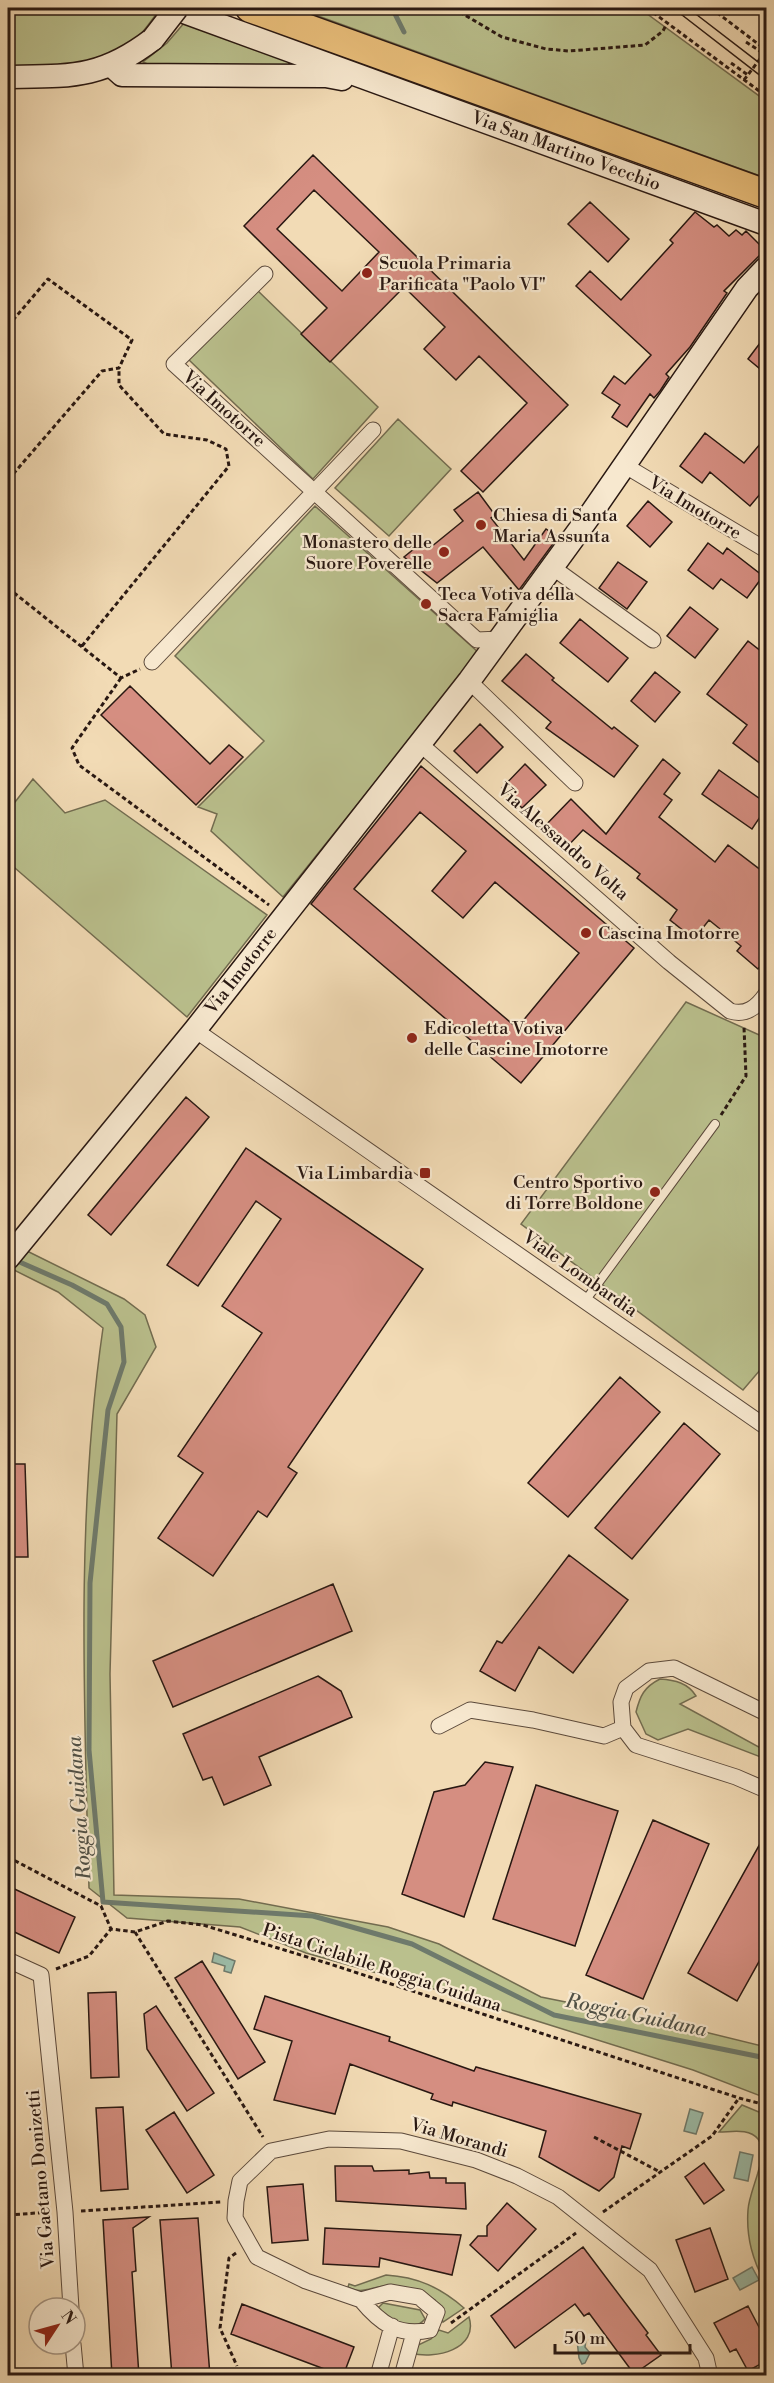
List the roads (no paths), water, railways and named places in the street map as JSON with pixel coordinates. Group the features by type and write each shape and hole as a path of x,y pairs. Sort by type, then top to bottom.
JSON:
{"highway":[{"path":"250,8 766,194"}],"street":[{"path":"8,77 71,76 112,66 129,58 153,39 175,8 394,87"},
{"path":"112,66 122,75 327,76 394,87"},
{"name":"Via San Martino Vecchio","path":"394,87 766,224"},
{"name":"Via San Martino Vecchio","path":"739,215 766,232"},
{"name":"Via Imotorre","path":"265,274 174,364 477,640 500,639"},
{"name":"Via Imotorre","path":"14,1250 195,1030 469,681 732,313 766,276"},
{"path":"152,662 373,430"},
{"name":"Via Imotorre","path":"624,465 766,550"},
{"path":"552,567 653,640"},
{"path":"469,681 575,783"},
{"name":"Via Alessandro Volta","path":"419,743 669,962 730,1011 744,1013 751,1010 766,994"},
{"name":"Viale Lombardia","path":"195,1030 766,1427"},
{"path":"766,1713 674,1668 649,1671 626,1688 621,1702 623,1728 636,1745 736,1777 766,1790"},
{"path":"439,1726 470,1710 533,1720 604,1736 623,1728"},
{"name":"Via Gaetano Donizetti","path":"8,1960 41,1975 70,2296"},
{"name":"Via Morandi","path":"361,2300 296,2276 257,2257 235,2218 236,2201 240,2181 271,2151 329,2139 401,2141 476,2160 517,2176 558,2197 650,2270 706,2358 710,2376"},
{"path":"390,2292 419,2297 437,2312 430,2330 414,2333 379,2321 361,2300 390,2292"},
{"path":"378,2376 392,2326"},
{"path":"402,2376 414,2333"},
{"path":"75,2356 76,2376"}],"lane":[{"path":"585,1301 715,1124"}],"waterway":[{"path":"392,8 404,32"},
{"name":"Roggia Guidana","path":"15,1260 72,1285 107,1304 121,1327 124,1362 108,1410 90,1583 89,1750 103,1902 313,1916 412,1944 554,2015 766,2058"}],"tram line":[{"path":"673,8 766,80"},
{"path":"688,8 766,68"}],"place":[{"name":"Scuola Primaria Parificata \"Paolo VI\"","path":"367,273"},
{"name":"Chiesa di Santa Maria Assunta","path":"481,525"},
{"name":"Monastero delle Suore Poverelle","path":"444,552"},
{"name":"Teca Votiva della Sacra Famiglia","path":"426,604"},
{"name":"Cascina Imotorre","path":"586,933"},
{"name":"Edicoletta Votiva delle Cascine Imotorre","path":"412,1038"},
{"name":"Via Limbardia","path":"425,1173"},
{"name":"Centro Sportivo di Torre Boldone","path":"655,1192"}]}
